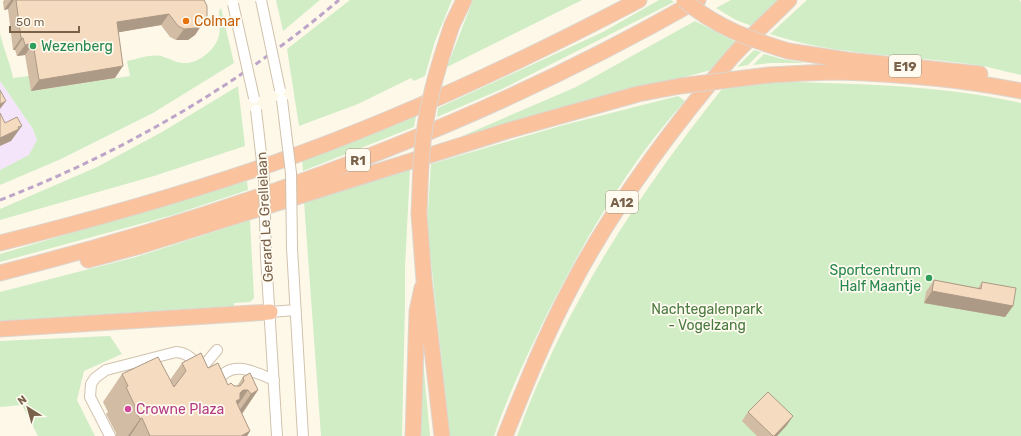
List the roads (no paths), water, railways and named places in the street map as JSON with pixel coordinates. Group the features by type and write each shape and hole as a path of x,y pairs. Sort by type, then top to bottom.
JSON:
{"highway":[{"path":"442,436 424,280 419,214 422,152 427,117 438,66 452,25 464,0"},
{"path":"590,26 615,0"},
{"name":"R1","path":"0,243 93,219 275,163 450,93 590,26 639,0"},
{"name":"E19","path":"684,0 701,15 745,38 788,51 846,60 958,71 1021,81"},
{"name":"R1","path":"0,273 62,257 188,220 308,180 489,106 582,61 698,0"},
{"name":"A12","path":"505,436 534,361 570,288 624,200 681,122 732,57 789,0"},
{"path":"0,283 140,246 510,130 638,94 680,86 769,75 839,72 967,82 1021,92"},
{"path":"413,436 416,311 424,280"},
{"path":"0,329 270,312"}],"street":[{"name":"Gerard Le Grellelaan","path":"261,0 282,100 291,173 292,248 303,436"},
{"name":"Gerard Le Grellelaan","path":"233,2 246,54 256,110 264,178 266,257 277,436"},
{"path":"270,312 296,310"},
{"path":"200,370 217,350"},
{"path":"110,436 90,396 91,384 100,374 176,352 192,358 200,370 211,394 222,373 231,368 250,371 274,380"}],"railway":[{"path":"0,200 90,161 178,114 261,60 301,31 339,0"}],"place":[{"name":"Colmar","path":"186,21"},
{"name":"Wezenberg","path":"33,46"},
{"name":"Sportcentrum Half Maantje","path":"929,278"},
{"name":"Crowne Plaza","path":"128,409"}],"park label":[{"name":"Nachtegalenpark - Vogelzang","path":"707,318"}]}
